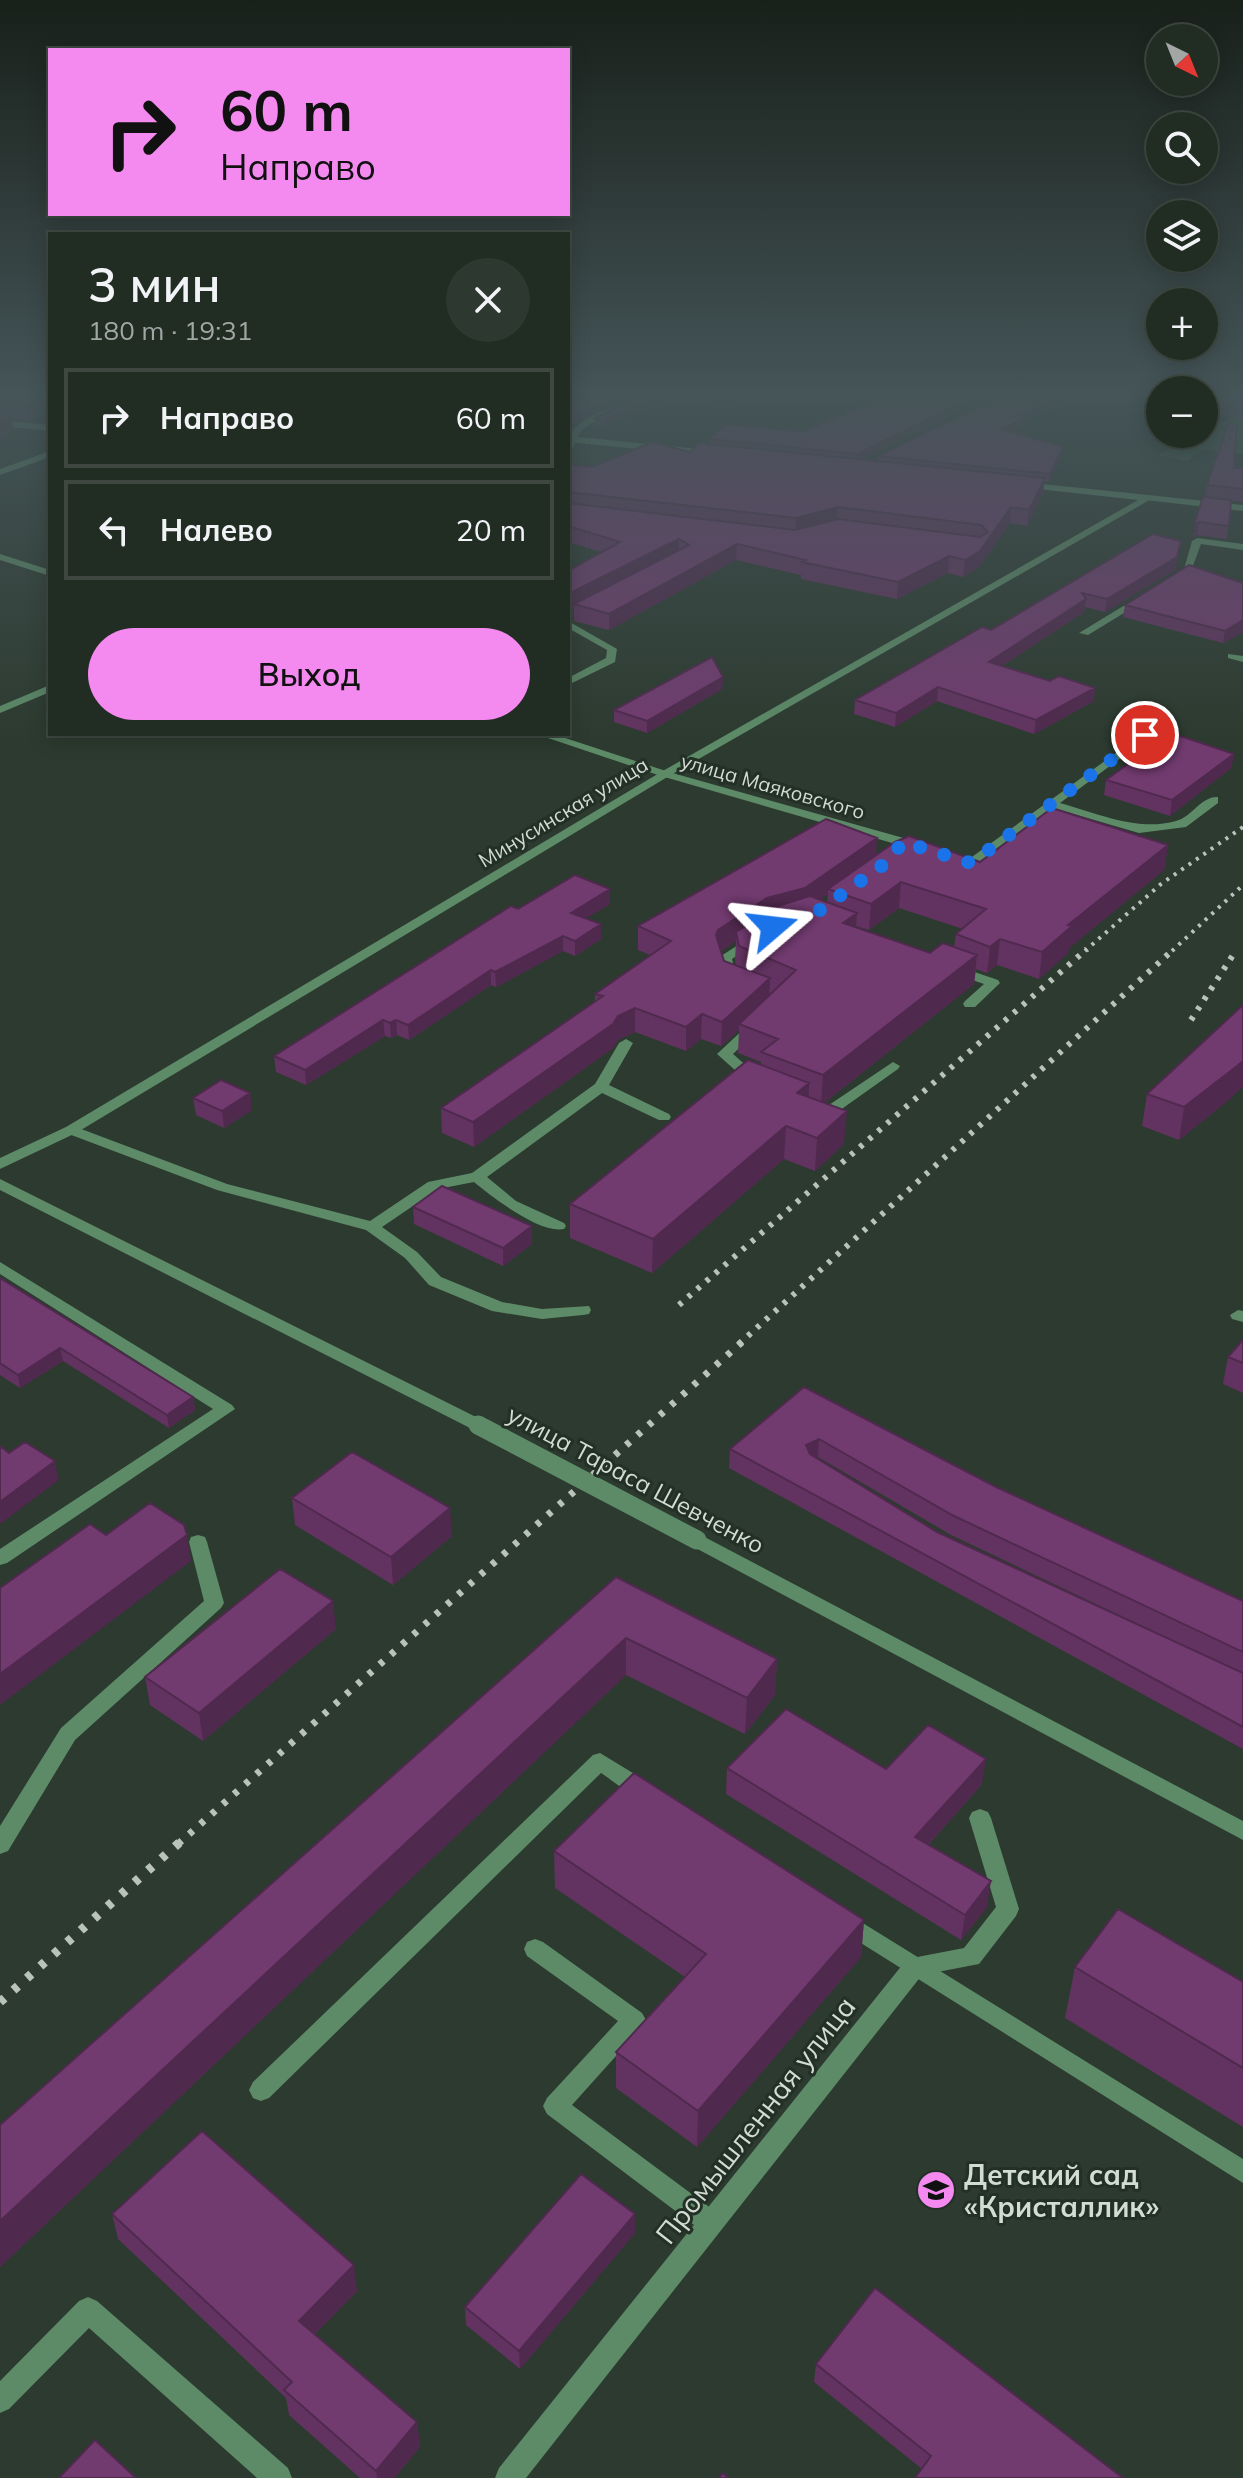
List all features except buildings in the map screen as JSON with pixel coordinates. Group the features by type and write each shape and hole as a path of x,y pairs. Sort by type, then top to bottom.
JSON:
{"street":[{"name":"Минусинская улица","path":"0,1164 71,1130 665,774 1124,512"},
{"path":"1173,579 1186,571 1197,541 1243,547"},
{"path":"0,557 48,572"},
{"path":"1186,571 1200,575"},
{"path":"1084,633 1148,594"},
{"path":"570,620 582,611"},
{"path":"570,622 612,649 611,660 570,681"},
{"path":"0,710 48,689"},
{"path":"948,856 971,863 1145,735"},
{"name":"улица Маяковского","path":"548,736 904,847"},
{"path":"1051,804 1139,829 1182,824 1214,800"},
{"path":"743,985 729,979 725,958 761,935"},
{"path":"937,962 993,983 970,1004"},
{"path":"757,1088 743,1083 743,1069 724,1054 765,1018"},
{"path":"372,1227 433,1185 477,1177 601,1087 626,1043"},
{"path":"797,1104 824,1115 893,1066"},
{"path":"601,1087 664,1117"},
{"path":"71,1130 222,1187 372,1227 411,1255 435,1281 475,1299 498,1307 542,1314 583,1310"},
{"path":"477,1177 510,1204 558,1226"},
{"name":"улица Тараса Шевченко","path":"0,1184 478,1425 1243,1831"},
{"path":"0,1267 226,1409 0,1558"},
{"path":"0,1845 68,1734 214,1603 198,1542"},
{"path":"261,2090 600,1761 665,1804"},
{"path":"915,1966 971,1957 1008,1909 980,1818"},
{"path":"823,1906 1243,2172"},
{"path":"535,1949 634,2020 555,2106 711,2223"},
{"name":"Промышленная улица","path":"509,2478 915,1966"},
{"path":"0,2400 88,2310 278,2478"}],"railway":[{"path":"1085,951 1161,884 1243,827"},
{"path":"1172,951 1243,885"},
{"path":"679,1305 1087,949"},
{"path":"739,1344 1174,949"},
{"path":"1191,1020 1233,955"},
{"path":"178,1844 742,1342"},
{"path":"0,2002 180,1842"}],"place":[{"name":"Детский сад «Кристаллик»","path":"936,2190"}],"route":[{"path":"773,927 810,917 887,862 903,842 971,863 1145,735"}]}
